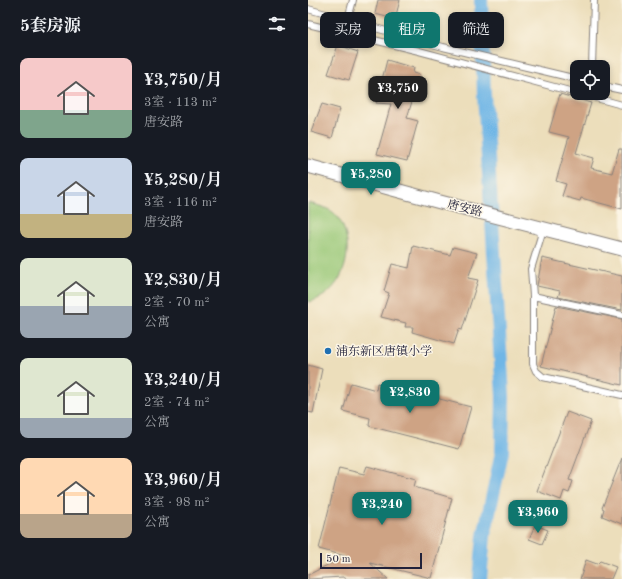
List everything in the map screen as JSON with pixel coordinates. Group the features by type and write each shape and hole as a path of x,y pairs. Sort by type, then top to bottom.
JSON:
{"street":[{"name":"唐安路","path":"308,166 622,249"}],"lane":[{"path":"350,12 353,0"},
{"path":"592,60 594,0"},
{"path":"308,9 320,12"},
{"path":"308,24 419,51 570,91"},
{"path":"376,27 443,47 570,78"},
{"path":"610,87 622,90"},
{"path":"604,100 622,105"},
{"path":"535,226 541,236 531,269 533,296 533,364 536,371 543,377 622,395"},
{"path":"533,296 622,316"}],"green space":[{"path":"308,203 327,209 336,215 343,226 347,239 347,253 339,279 331,289 321,297 308,302"}],"building":[{"path":"378,0 400,0 397,12 384,12 384,16 376,14"},
{"path":"337,48 347,48 358,52 349,80 328,74"},
{"path":"387,60 414,68 413,73 420,75 407,118 418,121 407,161 377,154 391,104 376,103"},
{"path":"560,94 570,97 570,100 581,100 591,103 576,153 594,158 591,168 612,173 619,149 622,149 622,209 581,198 580,201 562,196 566,184 556,181 569,137 549,132"},
{"path":"322,104 340,109 332,138 311,132"},
{"path":"413,246 450,255 453,247 477,253 468,278 478,280 462,330 459,329 454,344 412,332 413,327 405,327 406,323 381,317 389,293 384,291 392,264 409,268"},
{"path":"542,258 622,276 622,310 558,297 560,291 537,286"},
{"path":"556,306 622,319 622,385 541,366"},
{"path":"308,365 322,369 313,413 308,412"},
{"path":"351,383 376,390 377,383 471,407 459,449 369,426 370,418 343,411"},
{"path":"567,412 591,421 569,480 573,481 569,493 564,491 561,500 537,491"},
{"path":"622,458 622,524 602,516 604,509 602,508"},
{"path":"367,466 416,479 414,487 452,498 431,578 370,563 388,579 347,579 343,577 308,579 308,575 345,556 319,549 339,468 364,474"},
{"path":"535,525 548,530 542,544 529,539"},
{"path":"586,560 597,564 600,561 616,567 611,579 580,579"}],"waterway":[{"path":"480,579 484,536 502,452 503,396 484,94 481,0"}],"place":[{"name":"浦东新区唐镇小学","path":"328,351"}]}
